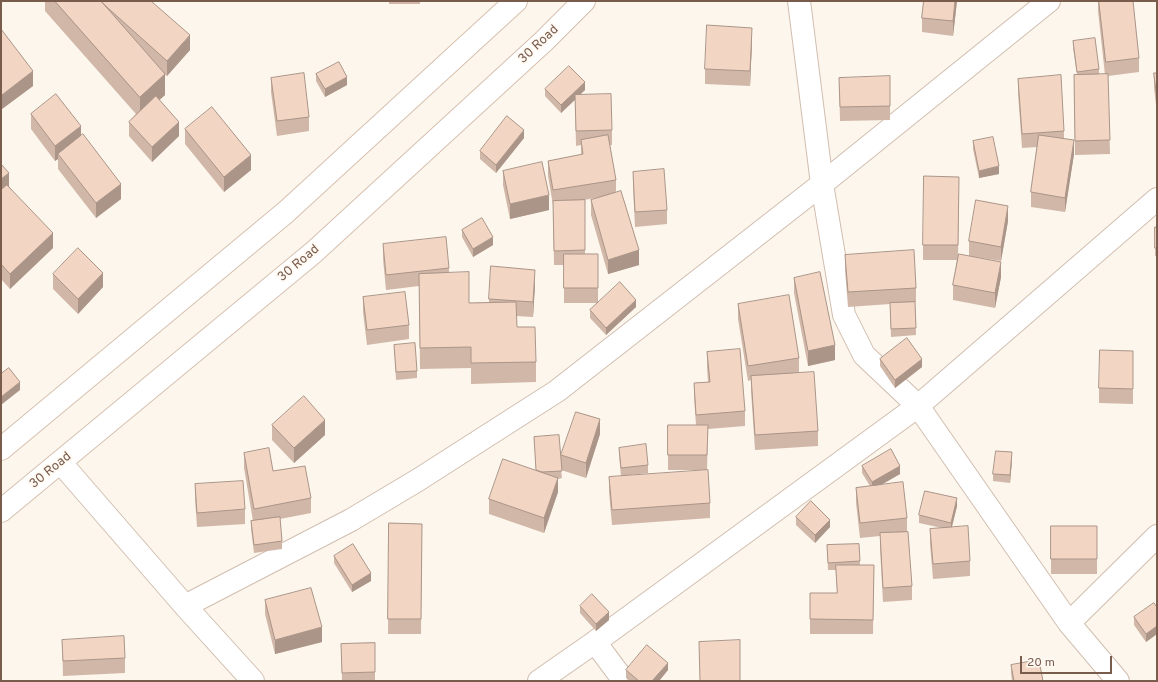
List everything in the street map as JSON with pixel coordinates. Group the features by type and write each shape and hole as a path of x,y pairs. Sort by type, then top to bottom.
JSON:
{"street":[{"path":"1,449 286,212 516,1"},
{"name":"30 Road","path":"1,511 61,463 314,252 544,41 584,1"},
{"path":"799,1 822,184 844,315 864,355 918,406 1069,623 1118,681"},
{"path":"185,606 351,520 418,480 557,391 822,184 1049,1"},
{"path":"539,681 595,642 918,406 1157,198"},
{"path":"61,463 185,606 253,681"},
{"path":"1069,623 1157,536"},
{"path":"595,642 624,681"}],"building":[{"path":"55,1 101,1 165,74 140,97"},
{"path":"101,1 151,1 190,35 167,61"},
{"path":"924,1 955,1 953,21 922,18"},
{"path":"1099,1 1133,1 1139,58 1106,62"},
{"path":"707,25 752,28 750,71 705,69"},
{"path":"1,29 33,71 2,95 1,94"},
{"path":"1095,38 1099,69 1077,72 1073,41"},
{"path":"339,62 347,77 325,89 316,74"},
{"path":"569,66 585,82 561,105 545,89"},
{"path":"304,73 309,117 277,121 271,78"},
{"path":"1154,73 1157,73 1157,98"},
{"path":"1108,74 1110,140 1075,141 1074,75"},
{"path":"1061,75 1064,131 1022,134 1018,79"},
{"path":"890,76 890,106 840,107 839,78"},
{"path":"56,94 81,126 55,146 31,114"},
{"path":"611,94 612,130 576,131 575,95"},
{"path":"156,96 179,122 152,147 129,122"},
{"path":"212,107 251,155 224,177 185,129"},
{"path":"507,116 524,130 496,165 480,151"},
{"path":"83,134 121,184 96,203 58,154"},
{"path":"608,135 616,180 553,190 548,161 583,154 581,140"},
{"path":"1039,135 1074,140 1065,198 1031,192"},
{"path":"993,137 999,166 979,171 973,141"},
{"path":"542,162 549,195 510,204 503,171"},
{"path":"1,164 9,173 1,179"},
{"path":"664,169 667,210 635,212 633,172"},
{"path":"924,176 959,177 958,245 923,245"},
{"path":"7,185 53,233 10,274 1,264 1,190"},
{"path":"621,191 639,250 608,260 591,200"},
{"path":"585,200 585,250 554,251 553,201"},
{"path":"976,200 1008,206 1001,247 969,241"},
{"path":"482,218 493,237 473,249 462,230"},
{"path":"1155,227 1157,227 1157,248 1155,248"},
{"path":"446,237 449,268 386,275 383,244"},
{"path":"78,248 103,273 78,299 53,274"},
{"path":"914,250 916,288 848,292 845,255"},
{"path":"564,254 598,254 598,288 564,288"},
{"path":"959,254 1001,262 995,293 953,285"},
{"path":"491,266 535,270 533,302 489,299"},
{"path":"469,272 469,303 516,302 517,327 535,327 536,362 471,363 471,347 420,348 419,274"},
{"path":"820,272 835,345 808,351 794,278"},
{"path":"620,282 636,300 606,328 590,310"},
{"path":"405,292 409,325 367,330 363,297"},
{"path":"789,295 799,358 748,366 738,304"},
{"path":"915,302 916,328 891,329 890,303"},
{"path":"907,338 922,359 895,380 880,359"},
{"path":"415,343 417,371 396,372 394,345"},
{"path":"740,349 745,411 696,415 694,383 710,382 707,352"},
{"path":"1100,350 1133,351 1133,389 1099,388"},
{"path":"9,368 20,382 1,397 1,374"},
{"path":"814,372 818,431 755,435 751,376"},
{"path":"304,396 325,420 294,448 272,425"},
{"path":"576,412 600,419 586,463 561,455"},
{"path":"668,425 708,425 707,455 668,455"},
{"path":"559,435 562,471 542,472 536,470 534,437"},
{"path":"646,444 648,465 621,468 619,448"},
{"path":"269,448 273,471 305,466 311,498 254,509 244,453"},
{"path":"891,449 900,466 872,482 862,466"},
{"path":"996,451 1012,452 1010,475 993,474"},
{"path":"503,459 558,478 544,518 489,499"},
{"path":"708,470 710,503 612,510 609,477"},
{"path":"243,481 245,509 197,513 195,484"},
{"path":"903,482 907,518 860,523 856,488"},
{"path":"925,491 957,498 951,523 919,515"},
{"path":"811,501 830,520 815,535 796,517"},
{"path":"280,517 282,541 254,545 251,521"},
{"path":"389,523 422,524 421,619 388,619"},
{"path":"968,526 970,561 933,564 930,529"},
{"path":"1051,526 1097,526 1097,559 1051,559"},
{"path":"908,532 912,586 883,588 880,533"},
{"path":"353,544 371,573 352,585 334,556"},
{"path":"859,544 860,561 828,563 827,545"},
{"path":"836,565 874,565 873,620 810,619 810,593 837,593"},
{"path":"311,588 322,627 275,640 265,600"},
{"path":"592,594 609,612 596,624 580,606"},
{"path":"1154,603 1157,607 1157,626 1146,634 1134,617"},
{"path":"124,636 125,658 63,661 62,640"},
{"path":"740,640 740,681 700,681 699,642"},
{"path":"375,643 375,672 342,673 341,644"},
{"path":"647,645 668,663 652,681 639,681 626,670"},
{"path":"1039,660 1043,681 1014,681 1011,665"}]}
